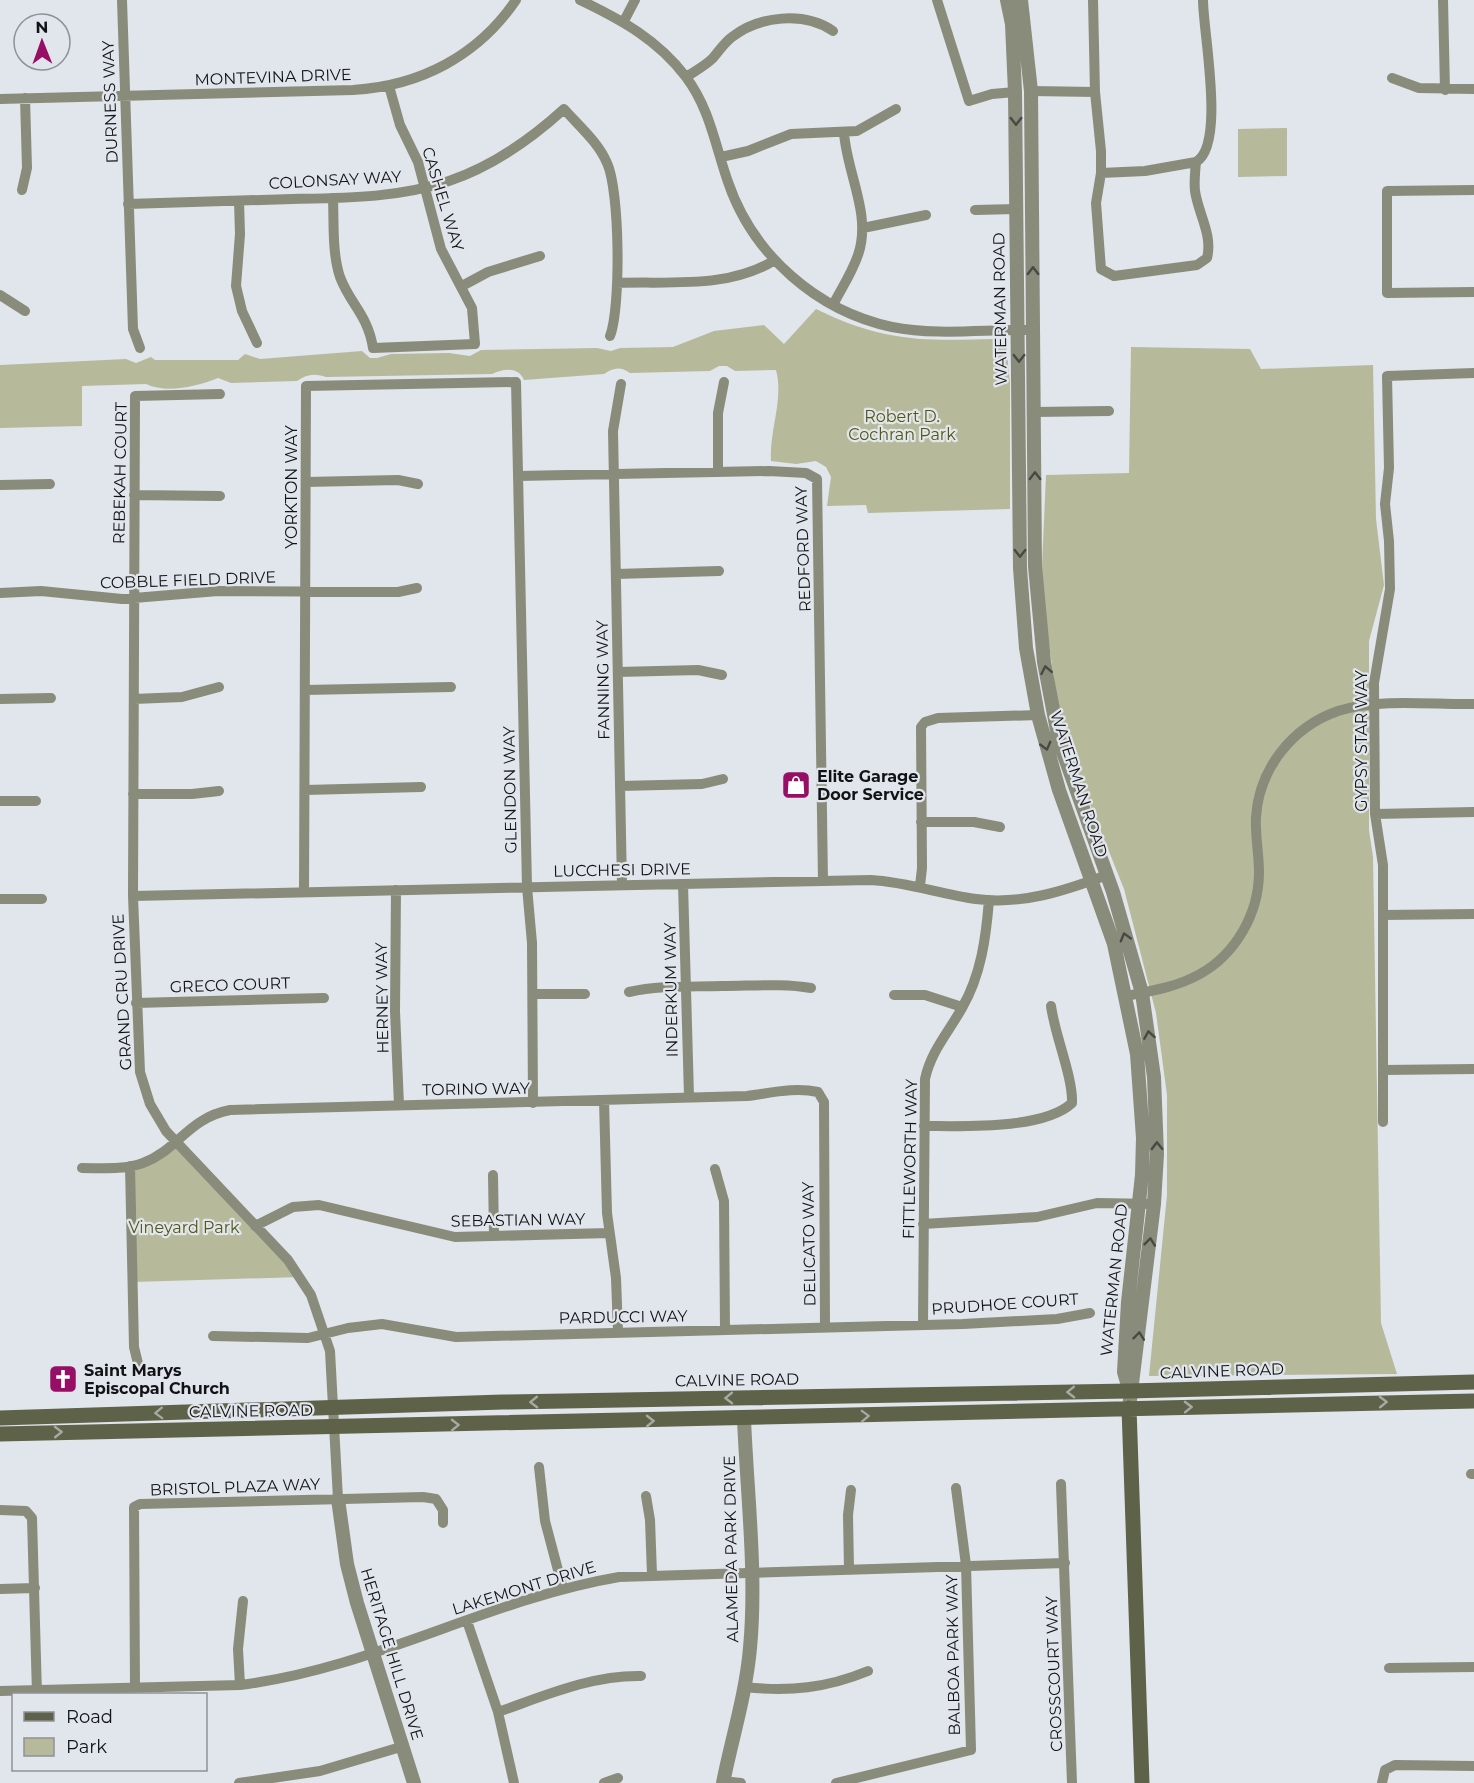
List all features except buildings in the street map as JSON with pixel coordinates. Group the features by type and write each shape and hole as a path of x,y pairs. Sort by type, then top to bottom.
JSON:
{"main road":[{"name":"CALVINE ROAD","path":"0,1418 445,1404 1474,1382"},
{"path":"744,1419 754,1408 837,1405 865,1396"},
{"name":"CALVINE ROAD","path":"0,1434 1474,1401"},
{"path":"334,1428 344,1418 427,1416 445,1404"},
{"path":"216,1429 238,1421 324,1419 334,1408"},
{"name":"WATERMAN ROAD","path":"1129,1408 1142,1783"}],"street":[{"name":"DURNESS WAY","path":"122,0 133,329 140,348"},
{"name":"MONTEVINA DRIVE","path":"0,99 353,90 389,86 425,75 462,55 494,27 516,0"},
{"path":"580,0 624,21 656,44 686,77 709,118 737,204 748,225 775,260 810,291 833,305 869,321 914,330 1026,330"},
{"path":"624,21 634,0"},
{"path":"937,0 969,101 992,94 1016,92"},
{"name":"WATERMAN ROAD","path":"1009,0 1016,92 1016,209 1035,412 1035,566 1044,662 1059,741 1107,875 1142,993 1154,1077 1157,1154 1154,1204 1135,1366 1129,1391 1129,1408"},
{"name":"WATERMAN ROAD","path":"1009,0 1016,7 1023,81 1031,92"},
{"name":"WATERMAN ROAD","path":"1021,0 1031,92 1020,568 1026,648 1038,715 1059,790 1114,944 1137,1054 1142,1118 1140,1203 1124,1372 1129,1391"},
{"path":"1093,0 1095,92 1100,131 1101,173 1096,203 1100,265 1104,272 1114,276 1203,263 1209,244 1195,192 1196,162"},
{"path":"1101,173 1145,171 1196,162 1203,158 1210,130 1210,58 1204,29 1203,0"},
{"path":"1443,0 1445,90"},
{"path":"686,77 710,61 732,37 765,21 795,18 810,21 833,31"},
{"path":"1392,78 1419,88 1474,89"},
{"name":"CASHEL WAY","path":"333,198 339,271 367,325 373,348 475,344 472,308 441,249 416,155 395,112 389,86"},
{"path":"1031,92 1095,92"},
{"path":"22,190 27,168 25,98"},
{"name":"COLONSAY WAY","path":"128,204 390,195 424,188 450,180 498,159 538,132 564,109 596,144 612,175 616,283"},
{"path":"721,157 748,151 791,134 844,133 870,126 896,110"},
{"path":"833,305 858,256 863,228 859,201 845,153 844,133"},
{"path":"1474,190 1387,191 1387,203 1388,293 1474,292"},
{"path":"239,201 240,234 236,286 242,311 257,343"},
{"path":"975,210 1016,209"},
{"path":"863,228 926,215"},
{"path":"462,286 488,272 540,256"},
{"path":"610,336 617,311 616,283 724,280 751,274 775,260"},
{"path":"0,295 17,303 25,311"},
{"name":"GYPSY STAR WAY","path":"1383,1122 1383,865 1376,814 1374,705 1375,668 1390,589 1390,552 1384,504 1389,468 1388,376 1474,373"},
{"name":"YORKTON WAY","path":"304,892 306,386 516,382 518,476"},
{"path":"718,472 718,413 724,382"},
{"name":"FANNING WAY","path":"621,384 614,411 614,474 622,885"},
{"name":"REBEKAH COURT","path":"133,598 135,396 220,394"},
{"path":"1035,412 1110,411"},
{"name":"REDFORD WAY","path":"518,476 718,472 806,473 817,479 823,881"},
{"name":"GLENDON WAY","path":"518,476 527,887 532,943 533,1103"},
{"path":"306,482 398,480 418,484"},
{"path":"0,485 50,484"},
{"path":"134,495 220,496"},
{"path":"616,574 720,572"},
{"name":"COBBLE FIELD DRIVE","path":"0,592 41,591 97,598 133,598 211,591 398,592 417,588"},
{"name":"GRAND CRU DRIVE","path":"133,598 133,897 138,1060 144,1088 157,1117 175,1141 255,1226 300,1277 311,1295 326,1334 333,1371 334,1428"},
{"path":"618,672 698,670 722,675"},
{"path":"134,699 182,697 219,687"},
{"path":"305,690 451,687"},
{"path":"0,699 51,698"},
{"path":"1126,996 1169,987 1200,974 1224,956 1243,931 1251,915 1258,886 1257,804 1262,786 1279,754 1295,736 1320,718 1349,708 1374,705 1474,704"},
{"path":"920,885 919,733 925,722 938,718 1038,715"},
{"path":"620,786 702,784 723,779"},
{"path":"305,790 421,787"},
{"path":"133,794 192,794 219,791"},
{"path":"0,801 36,801"},
{"path":"1376,814 1474,812"},
{"path":"921,822 974,822 1000,827"},
{"name":"LUCCHESI DRIVE","path":"133,897 871,880 920,885 989,900 1039,897 1107,875"},
{"name":"INDERKUM WAY","path":"683,884 689,1096"},
{"name":"HERNEY WAY","path":"396,890 395,1011 399,1105"},
{"path":"0,899 42,898"},
{"name":"FITTLEWORTH WAY","path":"923,1325 923,1091 927,1067 940,1040 962,1007 983,951 989,900"},
{"path":"1383,915 1474,914"},
{"path":"629,992 646,988 685,987 792,985 811,988"},
{"path":"533,994 585,994"},
{"path":"894,995 925,995 962,1007"},
{"name":"GRECO COURT","path":"136,1003 324,998"},
{"path":"924,1126 1025,1121 1065,1110 1072,1103 1072,1091 1057,1040 1051,1006"},
{"path":"1383,1070 1474,1069"},
{"name":"TORINO WAY","path":"82,1168 130,1166 156,1156 197,1122 230,1110 747,1096 782,1090 818,1092 824,1102 823,1160"},
{"path":"604,1100 609,1233 617,1296 618,1332"},
{"name":"DELICATO WAY","path":"823,1160 825,1327"},
{"path":"130,1166 134,1347 140,1372"},
{"path":"715,1169 724,1201 725,1330"},
{"path":"493,1175 494,1236"},
{"path":"923,1224 1037,1217 1097,1203 1154,1204"},
{"name":"SEBASTIAN WAY","path":"255,1226 293,1207 319,1205 442,1236 609,1233"},
{"name":"PRUDHOE COURT","path":"923,1325 1057,1319 1090,1312"},
{"name":"PARDUCCI WAY","path":"213,1336 308,1338 348,1328 382,1324 444,1336 923,1325"},
{"name":"ALAMEDA PARK DRIVE","path":"723,1782 746,1687 750,1646 750,1572 744,1419"},
{"name":"HERITAGE HILL DRIVE","path":"334,1428 338,1499 347,1564 414,1783"},
{"path":"539,1467 545,1521 563,1589"},
{"name":"CROSSCOURT WAY","path":"1061,1484 1072,1783"},
{"path":"956,1488 966,1565"},
{"path":"849,1569 848,1515 851,1490"},
{"path":"646,1496 650,1520 652,1574"},
{"path":"338,1499 436,1499 443,1510 444,1523"},
{"name":"BRISTOL PLAZA WAY","path":"135,1687 132,1516 134,1507 140,1504 338,1499"},
{"path":"0,1510 30,1513 35,1588 37,1692"},
{"name":"LAKEMONT DRIVE","path":"0,1691 37,1692 240,1685 294,1676 563,1589 610,1578 652,1574 1065,1563"},
{"name":"BALBOA PARK WAY","path":"836,1783 971,1750 966,1565"},
{"path":"0,1589 35,1588"},
{"path":"240,1685 238,1649 243,1601"},
{"path":"467,1621 498,1712 514,1783"},
{"path":"1389,1668 1474,1667"},
{"path":"746,1687 808,1688 832,1684 868,1671"},
{"path":"498,1712 589,1681 641,1676"},
{"path":"238,1783 320,1771 404,1746"},
{"path":"1382,1783 1385,1770 1395,1766 1474,1766"},
{"path":"604,1783 618,1778"},
{"path":"723,1782 741,1783"}],"green space":[{"path":"1287,128 1287,176 1238,177 1238,129"},
{"name":"Robert D. Cochran Park","path":"816,309 840,320 883,334 945,340 994,339 1006,343 1010,383 1010,509 868,513 866,505 827,506 831,477 826,467 816,461 796,464 771,461 778,392 776,370 735,371 727,366 719,366 710,371 630,373 617,369 604,374 524,380 518,372 510,370 492,374 326,377 314,375 297,381 231,383 218,378 173,389 146,384 82,386 82,426 0,428 0,365 126,359 136,363 151,357 155,360 238,360 245,354 260,359 362,351 370,358 377,358 391,354 449,353 470,356 481,350 597,348 611,351 620,348 673,347 714,331 764,325 784,344"},
{"path":"1131,347 1250,349 1261,369 1373,365 1376,519 1384,585 1369,641 1369,830 1373,857 1381,1323 1397,1374 1149,1376 1167,1195 1167,1095 1156,1013 1124,889 1062,734 1041,589 1046,475 1129,473"},
{"name":"Vineyard Park","path":"175,1141 300,1277 133,1282 130,1166"}],"place":[{"name":"Elite Garage Door Service","path":"796,785"},
{"name":"Saint Marys Episcopal Church","path":"63,1379"}]}
